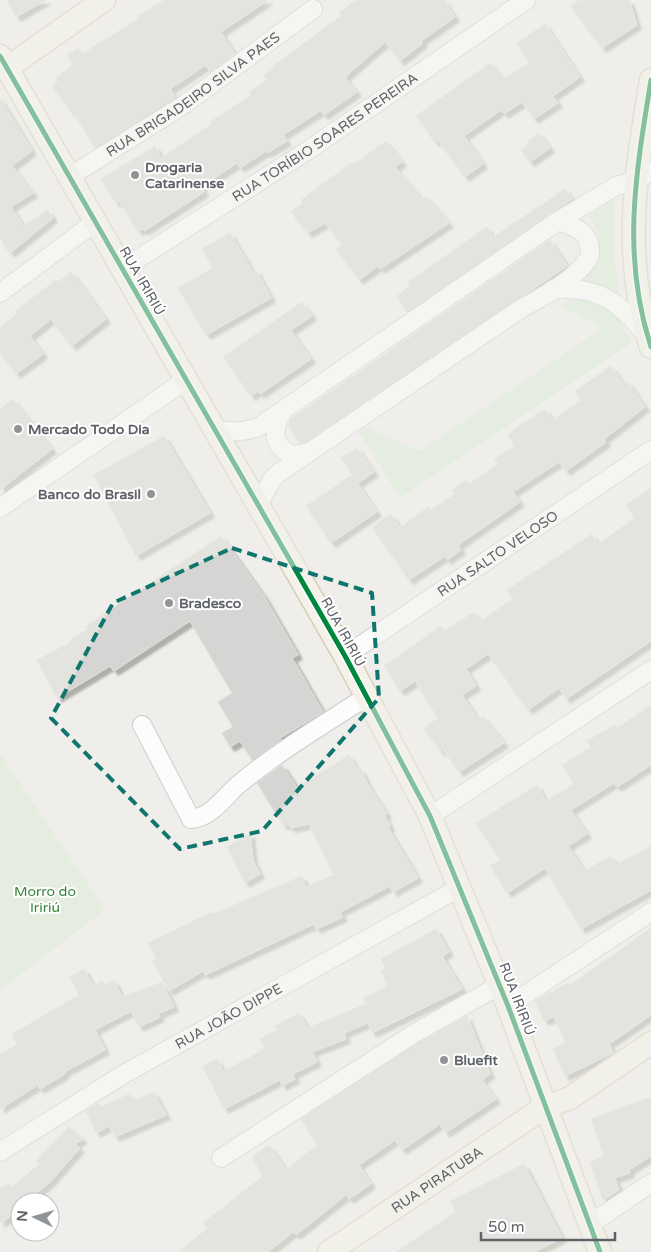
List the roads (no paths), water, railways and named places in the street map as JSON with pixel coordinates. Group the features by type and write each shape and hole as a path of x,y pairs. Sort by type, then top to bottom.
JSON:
{"main road":[{"path":"2,66 104,0"},
{"name":"RUA IRIRIÚ","path":"2,66 69,176 345,656 430,816 500,985 600,1252"},
{"path":"649,342 634,263 633,201 643,177 651,80"},
{"name":"RUA PIRATUBA","path":"329,1252 545,1107 570,1098 651,1043"}],"street":[{"name":"RUA TORÍBIO SOARES PEREIRA","path":"122,269 299,156 526,0"},
{"name":"RUA BRIGADEIRO SILVA PAES","path":"69,176 185,104 313,9"},
{"path":"214,429 235,432 249,430 283,410 558,221 618,185 643,177"},
{"path":"258,505 273,478 519,310 552,290 578,270 590,255 590,248 582,230 558,221"},
{"path":"0,293 95,222"},
{"path":"552,290 567,288 607,298 624,309 649,342"},
{"path":"0,508 186,380"},
{"path":"283,410 274,427 274,437 278,446 293,455 310,452"},
{"name":"RUA SALTO VELOSO","path":"345,656 651,450"},
{"path":"430,816 651,670"},
{"path":"142,725 191,819 198,819 279,752 366,697"},
{"name":"RUA JOÃO DIPPE","path":"0,1152 124,1074 461,887"},
{"path":"508,1006 651,912"},
{"path":"221,1158 415,1033 500,985"},
{"path":"589,1224 651,1183"}],"place":[{"name":"Drogaria Catarinense","path":"135,175"},
{"name":"Mercado Todo Dia","path":"18,429"},
{"name":"Banco do Brasil","path":"151,494"},
{"name":"Bradesco","path":"169,603"},
{"name":"Bluefit","path":"444,1060"}],"park label":[{"name":"Morro do Iririú","path":"45,900"}]}
